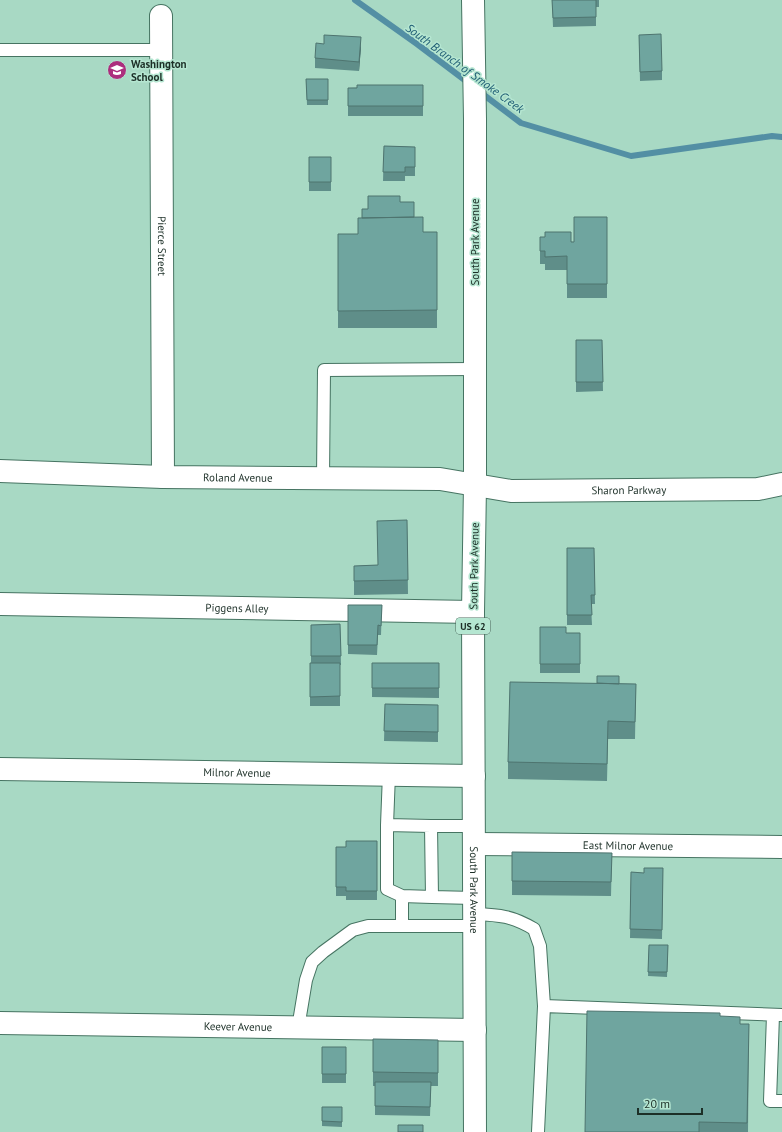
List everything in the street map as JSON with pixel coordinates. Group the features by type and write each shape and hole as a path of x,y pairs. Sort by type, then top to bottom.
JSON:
{"street":[{"name":"South Park Avenue","path":"473,7 475,119 475,485 473,612 475,1132"},
{"name":"Pierce Street","path":"161,16 163,477"},
{"name":"Roland Avenue","path":"0,471 163,477 440,479 475,485"},
{"name":"Sharon Parkway","path":"475,485 511,491 758,490 782,484"},
{"name":"Piggens Alley","path":"0,604 473,612"},
{"name":"Milnor Avenue","path":"0,769 474,776"},
{"name":"East Milnor Avenue","path":"474,835 782,847"},
{"name":"Keever Avenue","path":"0,1024 475,1030"}],"lane":[{"path":"0,50 162,50"},
{"path":"323,478 324,370 475,369"},
{"path":"389,774 387,889 402,896 432,897 474,913"},
{"path":"387,825 431,826 474,835"},
{"path":"431,826 432,897"},
{"path":"402,896 402,926"},
{"path":"298,1028 306,980 312,962 353,930 368,926 402,926 474,913 499,915 520,921 534,929 540,946 544,1006 538,1132"},
{"path":"544,1006 777,1015 770,1101 782,1101"}],"building":[{"path":"552,0 596,0 596,17 553,18"},
{"path":"661,34 662,71 640,72 639,35"},
{"path":"324,35 361,37 359,62 315,58 316,43 324,44"},
{"path":"306,79 328,79 328,100 307,100"},
{"path":"357,85 423,85 423,106 348,106 348,88 357,88"},
{"path":"384,146 415,147 415,167 405,167 405,172 383,172"},
{"path":"309,157 331,157 331,182 309,182"},
{"path":"368,196 400,196 400,202 414,202 414,217 362,218 362,209 368,209"},
{"path":"423,217 423,232 437,232 437,310 338,311 338,234 358,234 358,218"},
{"path":"574,217 607,217 607,284 567,284 567,256 545,257 545,251 540,251 540,237 545,237 545,232 571,232 571,242 574,242"},
{"path":"576,340 602,340 603,382 576,382"},
{"path":"407,520 408,580 354,581 354,566 378,565 377,521"},
{"path":"567,548 594,548 595,595 591,595 592,615 567,615"},
{"path":"348,605 382,605 381,626 378,625 377,645 348,645"},
{"path":"340,624 341,656 311,656 311,625"},
{"path":"540,627 566,627 566,633 580,633 580,664 540,664"},
{"path":"310,663 340,663 340,696 310,697"},
{"path":"372,663 439,663 439,688 372,688"},
{"path":"597,676 619,676 619,684 597,683"},
{"path":"510,682 636,684 635,722 608,721 607,764 508,762"},
{"path":"385,704 438,705 438,732 384,731"},
{"path":"346,841 377,841 377,891 346,891 346,887 336,887 336,847 346,847"},
{"path":"512,852 612,853 611,882 512,881"},
{"path":"644,868 663,868 662,930 630,929 631,872 644,873"},
{"path":"649,945 668,945 667,972 648,972"},
{"path":"587,1011 720,1013 720,1016 740,1017 740,1024 749,1024 747,1123 699,1122 699,1132 585,1132"},
{"path":"373,1039 438,1040 438,1073 373,1072"},
{"path":"322,1047 346,1047 346,1074 322,1074"},
{"path":"375,1082 431,1082 430,1107 375,1106"},
{"path":"322,1107 342,1107 342,1122 322,1121"},
{"path":"398,1125 423,1125 423,1132 398,1132"}],"waterway":[{"name":"South Branch of Smoke Creek","path":"355,0 470,84"},
{"name":"South Branch of Smoke Creek","path":"480,92 521,123 631,156 772,136 782,137"}],"place":[{"name":"Washington School","path":"117,70"}]}
